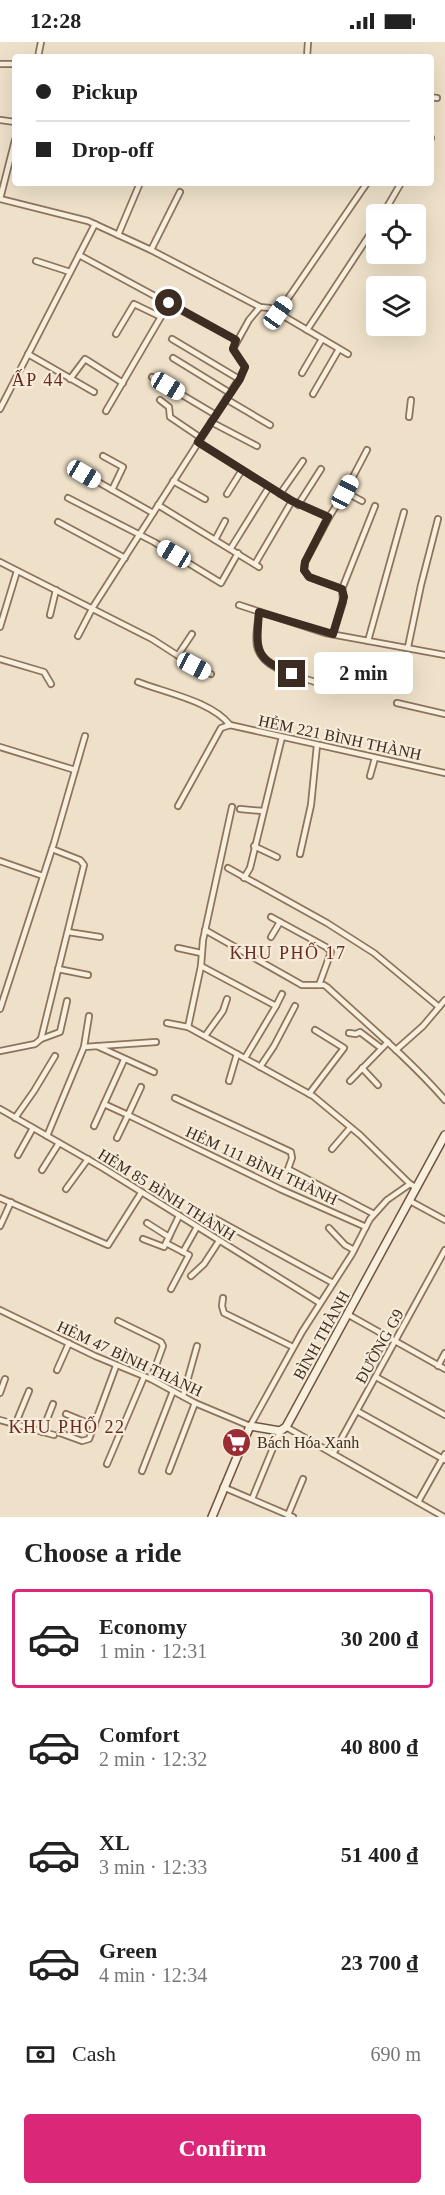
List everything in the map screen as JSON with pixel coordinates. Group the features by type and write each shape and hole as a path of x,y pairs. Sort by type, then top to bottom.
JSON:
{"street":[{"path":"12,152 0,199 95,224 151,250 260,307 270,308 348,354"},
{"path":"118,235 139,186"},
{"path":"278,313 365,186"},
{"path":"389,204 399,186"},
{"path":"151,250 180,192"},
{"path":"0,409 95,224"},
{"path":"307,330 366,240"},
{"path":"79,255 236,340"},
{"path":"36,261 70,272"},
{"path":"106,411 169,303"},
{"path":"116,334 134,304 161,317"},
{"path":"78,636 93,607 240,379 245,367 233,349 236,340 260,307"},
{"path":"172,339 240,379"},
{"path":"302,372 322,339"},
{"path":"313,394 339,349"},
{"path":"28,354 94,392"},
{"path":"70,379 85,358 123,383"},
{"path":"173,358 230,393"},
{"path":"152,377 216,415"},
{"path":"226,399 270,425"},
{"path":"160,400 169,407 170,417 242,470 298,505 328,517"},
{"path":"409,417 411,400"},
{"path":"211,422 257,446"},
{"path":"342,589 309,577 304,570 305,562 328,517 368,450"},
{"path":"103,456 123,467 112,490"},
{"path":"280,494 303,460"},
{"path":"298,505 321,469"},
{"path":"227,494 242,470"},
{"path":"84,474 153,513"},
{"path":"173,481 205,499"},
{"path":"231,548 269,487"},
{"path":"345,492 362,501"},
{"path":"68,498 140,534 221,583 238,553"},
{"path":"158,505 257,565 292,501"},
{"path":"333,634 344,597 342,589 375,506"},
{"path":"368,640 404,512"},
{"path":"408,647 438,519"},
{"path":"215,540 225,521"},
{"path":"58,522 124,558"},
{"path":"0,562 93,607 211,674"},
{"path":"0,627 17,571"},
{"path":"50,615 56,590"},
{"path":"0,601 8,604"},
{"path":"238,605 333,634 445,655"},
{"path":"259,612 257,644 265,660 273,666 318,683"},
{"path":"178,655 192,634"},
{"path":"0,659 44,672 51,684"},
{"path":"138,682 172,693 208,709 225,719 230,725 221,728 178,806"},
{"path":"397,703 445,714"},
{"name":"HẺM 221 BÌNH THÀNH","path":"230,725 445,773"},
{"path":"0,1009 44,876 85,736"},
{"path":"244,878 250,868 282,737"},
{"path":"300,854 310,808 317,745"},
{"path":"0,747 75,770"},
{"path":"370,776 375,758"},
{"path":"188,1028 201,966 205,930 232,807"},
{"path":"240,809 263,811"},
{"path":"255,846 277,857"},
{"path":"41,1039 84,865 80,860 52,849"},
{"path":"0,861 44,876"},
{"path":"228,868 327,923 374,953 438,1008"},
{"path":"271,917 331,952 319,985"},
{"path":"271,937 280,922"},
{"path":"205,930 302,985 327,987 388,1042 445,1100"},
{"path":"68,932 100,937"},
{"path":"178,948 201,953"},
{"path":"201,966 276,1006"},
{"path":"58,969 88,975"},
{"path":"245,1058 282,994"},
{"path":"205,1036 223,1011 227,999"},
{"path":"396,1050 423,1026 445,1000"},
{"path":"0,1051 34,1044 60,1032 67,1001"},
{"path":"260,1067 295,1006"},
{"path":"47,1136 84,1047 89,1016"},
{"path":"167,1023 188,1028 205,1036 309,1094 414,1186"},
{"path":"309,1094 344,1048 315,1030"},
{"path":"350,1033 360,1032 381,1048"},
{"path":"84,1047 156,1042"},
{"path":"350,1082 388,1042"},
{"path":"96,1046 154,1072"},
{"path":"229,1081 237,1054"},
{"path":"15,1118 55,1056"},
{"path":"94,1126 124,1060"},
{"path":"362,1068 378,1085"},
{"path":"117,1138 141,1087"},
{"path":"175,1098 291,1152 292,1158 288,1169 374,1214"},
{"path":"104,1104 128,1115"},
{"name":"HẺM 85 BÌNH THÀNH","path":"0,1109 88,1159 320,1303"},
{"name":"HẺM 111 BÌNH THÀNH","path":"128,1115 280,1189 366,1227"},
{"path":"18,1155 33,1128"},
{"path":"332,1149 350,1128"},
{"name":"BÌNH THÀNH","path":"283,1429 410,1200 414,1186 445,1135"},
{"path":"42,1170 59,1143"},
{"path":"66,1189 88,1159"},
{"path":"213,1517 223,1487 250,1426 293,1347 374,1214 399,1190 414,1186"},
{"path":"0,1198 108,1245 141,1193"},
{"path":"410,1200 445,1220"},
{"path":"0,1226 11,1203"},
{"path":"143,1239 164,1247 179,1216"},
{"path":"212,1217 333,1283"},
{"path":"147,1223 169,1237"},
{"path":"183,1252 197,1227"},
{"path":"329,1228 345,1245 354,1250"},
{"path":"192,1276 204,1264 219,1241"},
{"path":"166,1243 189,1255 171,1289"},
{"name":"ĐƯỜNG G9","path":"333,1454 445,1250"},
{"path":"223,1298 224,1313 293,1347"},
{"name":"HẺM 47 BÌNH THÀNH","path":"0,1310 116,1366 151,1379 195,1402 250,1426"},
{"path":"348,1314 445,1369"},
{"path":"118,1321 161,1342 163,1346 151,1379"},
{"path":"57,1370 69,1343"},
{"path":"183,1396 197,1346"},
{"path":"438,1366 445,1353"},
{"path":"60,1433 82,1441 89,1439 116,1366"},
{"path":"107,1464 144,1377"},
{"path":"376,1377 445,1416"},
{"path":"0,1393 5,1378"},
{"path":"15,1425 29,1391"},
{"path":"142,1471 173,1391"},
{"path":"169,1471 195,1402"},
{"path":"42,1432 53,1404"},
{"path":"357,1411 444,1458 418,1502"},
{"path":"66,1414 95,1426"},
{"path":"0,1420 54,1435"},
{"path":"250,1426 283,1429 333,1454 444,1517"},
{"path":"252,1500 283,1429"},
{"path":"223,1487 291,1516 303,1479"}],"place":[{"name":"Bách Hóa Xanh","path":"236,1442"}],"district":[{"name":"ẤP 44","path":"38,380"},
{"name":"KHU PHỐ 17","path":"288,953"},
{"name":"KHU PHỐ 22","path":"67,1427"}],"route":[{"path":"169,303 236,340 233,349 245,367 240,379 198,442 292,501 328,517 305,562 304,570 309,577 342,589 344,597 333,634 259,612 257,644 259,651 273,666 292,674"}]}
